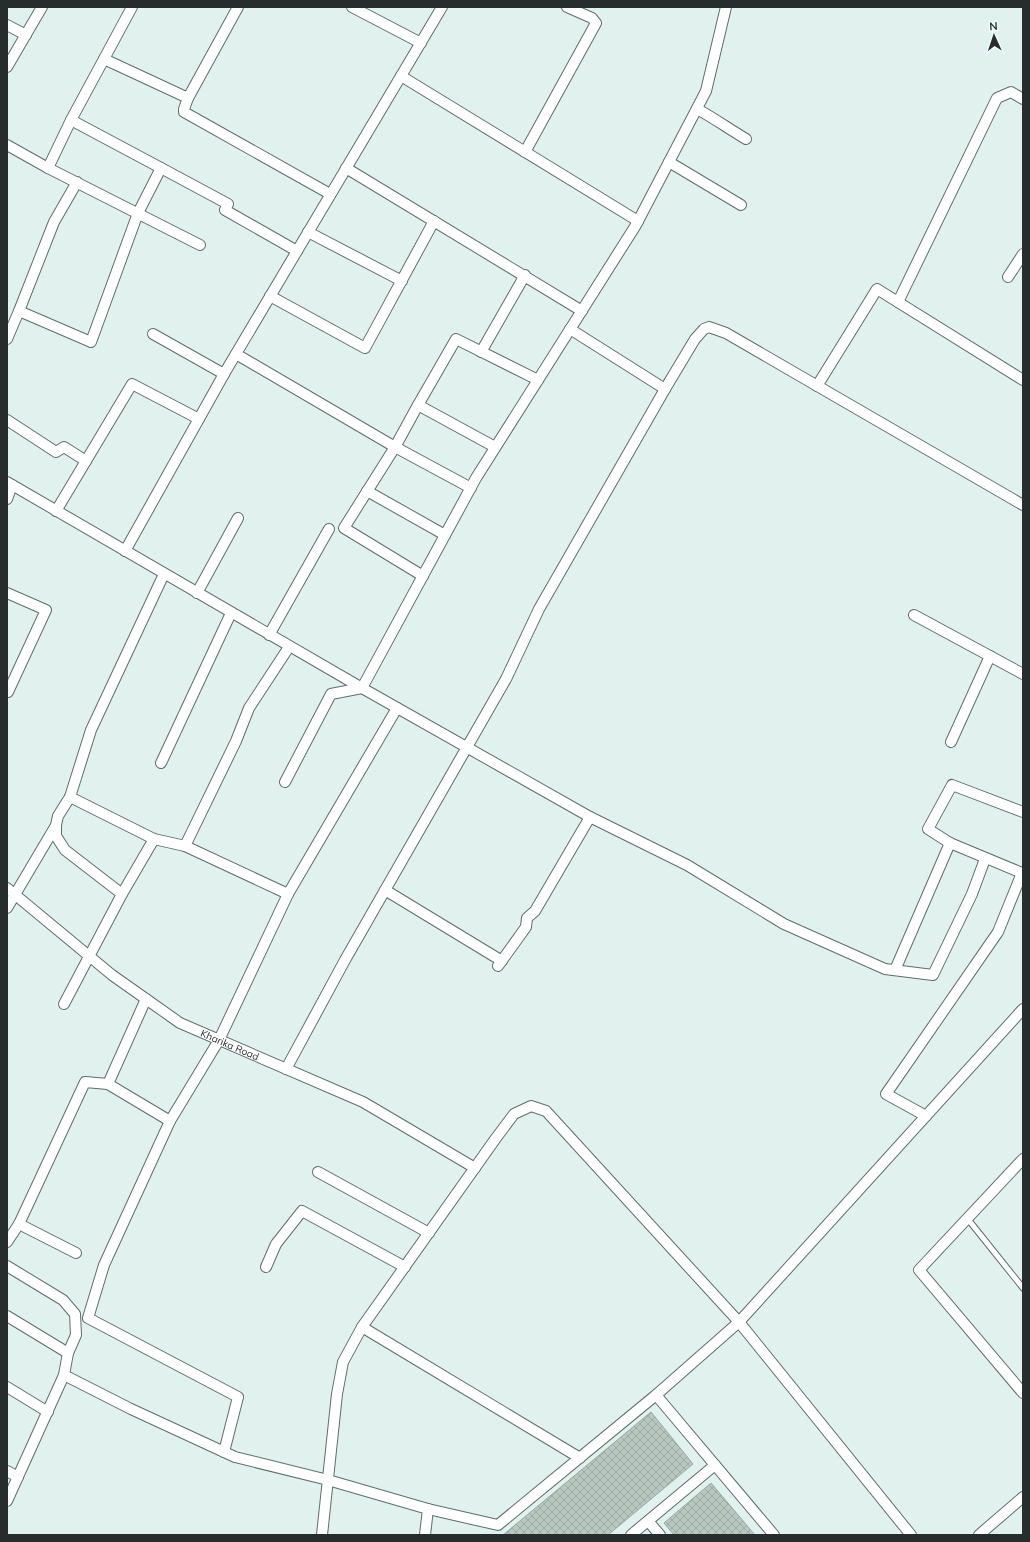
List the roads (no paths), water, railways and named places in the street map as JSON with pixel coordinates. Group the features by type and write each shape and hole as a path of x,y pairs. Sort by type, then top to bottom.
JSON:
{"street":[{"path":"7,67 42,7"},
{"path":"48,168 71,120 132,7"},
{"path":"237,7 188,98 184,112 330,194"},
{"path":"352,7 421,43"},
{"path":"125,551 224,374 442,7"},
{"path":"525,152 596,23 592,18 567,7"},
{"path":"362,688 445,535 495,447 638,221 706,91 726,7"},
{"path":"7,25 26,34"},
{"path":"104,59 188,98"},
{"path":"401,76 638,221"},
{"path":"898,302 997,98 1011,92 1023,99"},
{"path":"697,109 717,119 721,124 746,139"},
{"path":"71,120 228,204 225,210 297,251"},
{"path":"7,145 48,168 138,212 200,245"},
{"path":"669,162 742,205"},
{"path":"19,311 91,342 138,212 161,168"},
{"path":"346,168 525,275 582,311"},
{"path":"7,339 54,222 77,182"},
{"path":"270,296 365,348 434,221"},
{"path":"308,232 402,281"},
{"path":"1008,277 1023,254"},
{"path":"481,352 525,275"},
{"path":"817,386 876,289 1023,380"},
{"path":"286,1069 385,890 506,679 539,609 665,389 695,339 704,329 709,327 726,333 1023,505"},
{"path":"570,329 665,389"},
{"path":"153,334 224,374"},
{"path":"423,576 344,528 396,447 456,339 538,380"},
{"path":"236,354 396,447 471,488"},
{"path":"56,511 132,384 199,419"},
{"path":"418,405 495,447"},
{"path":"7,420 56,452 60,448 64,448 86,460"},
{"path":"7,499 9,484 289,647 590,817 687,865 784,924 884,969 933,975 972,894 985,859"},
{"path":"367,491 445,535"},
{"path":"197,593 238,518"},
{"path":"269,635 329,529"},
{"path":"122,894 64,850 56,836 56,825 58,816 70,797 91,730 164,574"},
{"path":"7,593 46,610 8,692"},
{"path":"161,763 231,613"},
{"path":"914,615 1023,674"},
{"path":"185,846 236,741 249,708 289,647"},
{"path":"951,742 990,656"},
{"path":"285,782 332,694 362,688"},
{"path":"224,1452 238,1397 88,1318 104,1265 170,1121 219,1040 288,894 397,708"},
{"path":"926,1116 886,1094 998,932 1022,873 985,859 950,843 928,829 952,785 1023,812"},
{"path":"70,797 154,839 185,846 288,894"},
{"path":"385,890 500,964 526,927 527,918 535,911 590,817"},
{"path":"7,908 11,891 56,825"},
{"path":"64,1004 122,894 154,839"},
{"path":"895,970 950,843"},
{"name":"Kharika Road","path":"11,891 89,956 180,1023 363,1102 475,1168"},
{"path":"108,1084 146,999"},
{"path":"64,1375 131,1409 235,1457 328,1480 428,1509 498,1525 656,1395 739,1322 1023,1009"},
{"path":"7,1242 19,1224 85,1082 108,1084 170,1121"},
{"path":"322,1535 337,1394 343,1362 362,1327 514,1114 531,1106 546,1111 739,1322 911,1535"},
{"path":"1023,1159 918,1270 1023,1393"},
{"path":"318,1172 429,1233"},
{"path":"266,1267 276,1244 302,1211 405,1267"},
{"path":"19,1224 76,1253"},
{"path":"7,1266 63,1300 75,1314 76,1335 68,1353 64,1375 7,1501"},
{"path":"7,1316 68,1353"},
{"path":"362,1327 580,1458"},
{"path":"7,1386 48,1412"},
{"path":"656,1395 774,1535"},
{"path":"631,1535 715,1465"},
{"path":"7,1471 18,1477"},
{"path":"979,1535 1023,1497"},
{"path":"425,1535 428,1509"},
{"path":"648,1521 660,1535"}],"lane":[{"path":"967,1218 1023,1288"}]}
